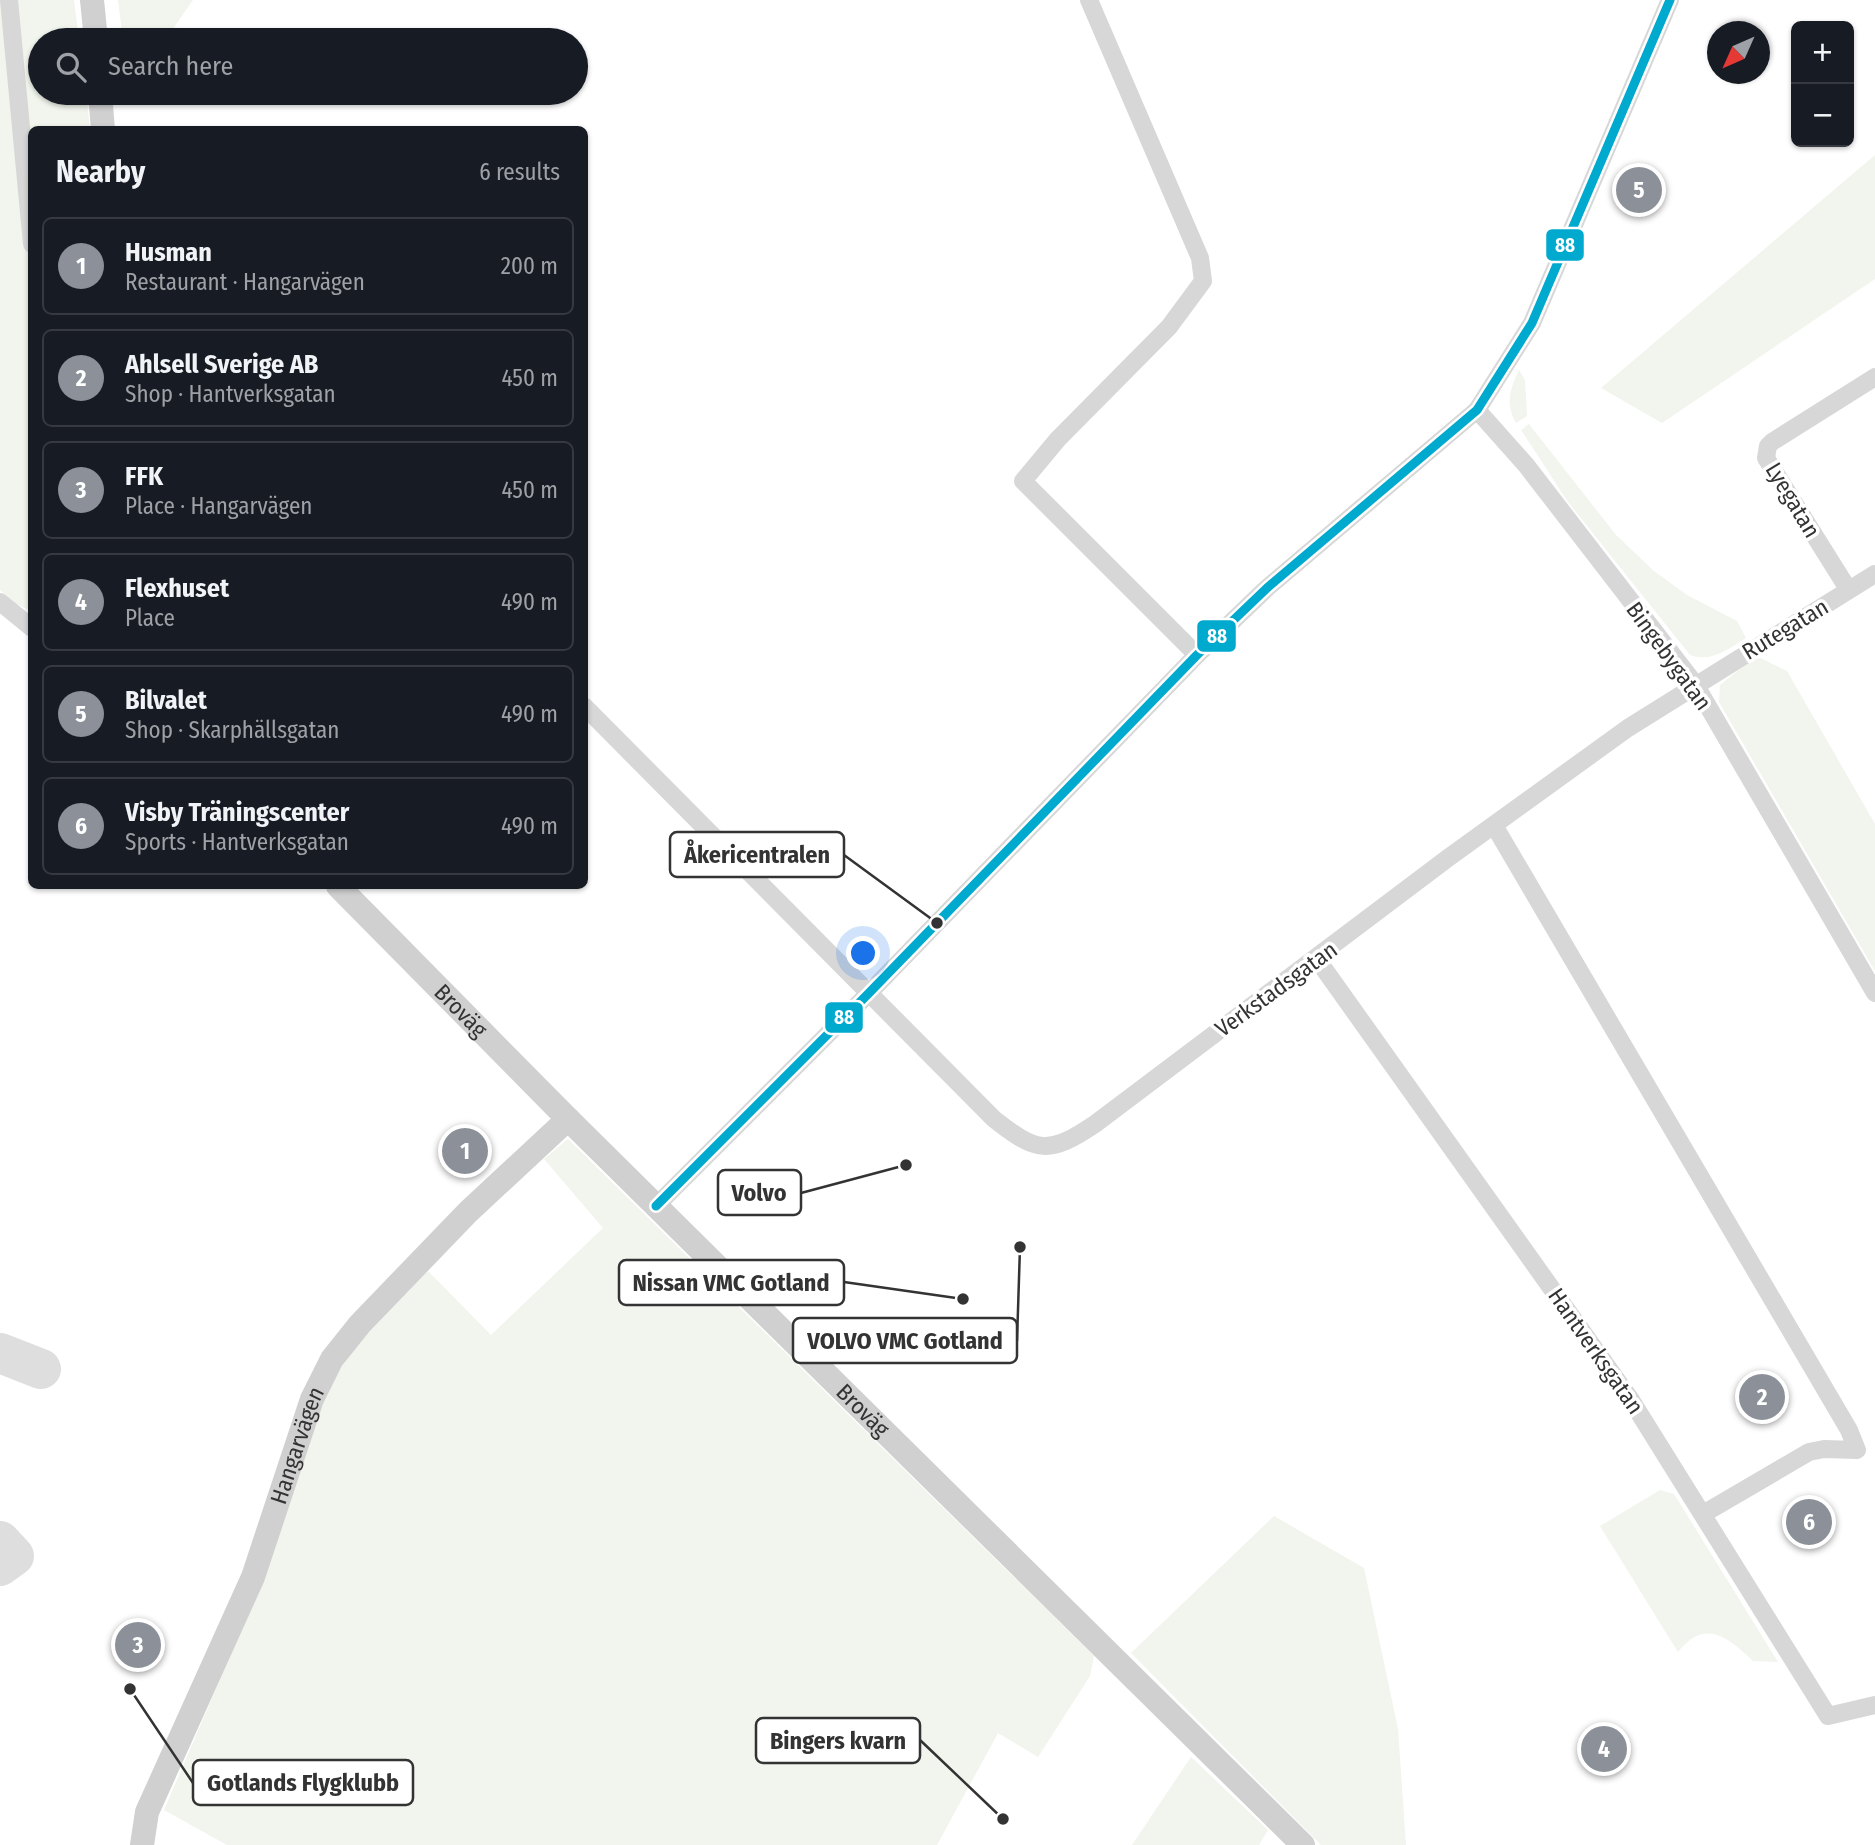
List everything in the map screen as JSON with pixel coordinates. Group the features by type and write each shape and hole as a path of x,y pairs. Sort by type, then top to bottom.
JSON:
{"main road":[{"path":"92,0 95,28"},
{"path":"101,105 103,126"},
{"name":"Broväg","path":"341,889 568,1119 1303,1845"},
{"name":"Hangarvägen","path":"142,1845 147,1812 253,1577 312,1399 332,1359 360,1324 468,1212 568,1119"}],"street":[{"path":"9,0 28,202"},
{"path":"1089,0 1200,258 1203,281 1169,327 1058,439 1023,481 1197,655"},
{"path":"656,1206 868,994 1197,655 1267,588 1477,410 1532,323 1670,0"},
{"name":"Lyegatan","path":"1849,589 1766,458 1765,452 1772,442 1875,377"},
{"name":"Bingebygatan","path":"1477,410 1526,465 1695,684 1875,993"},
{"name":"Rutegatan","path":"1695,684 1875,574"},
{"path":"0,602 28,625"},
{"name":"Verkstadsgatan","path":"588,710 994,1119 1020,1140 1045,1146 1059,1146 1095,1124 1448,858 1495,827 1628,728 1695,684"},
{"path":"1495,827 1849,1430 1866,1449"},
{"name":"Hantverksgatan","path":"1317,959 1623,1389 1828,1716 1875,1705"},
{"path":"1703,1514 1809,1452 1824,1449 1866,1449"}],"shaded area":[{"path":"0,0 74,0 78,28 28,28 28,105 87,105 90,126 28,126 28,610 0,590"},
{"path":"118,0 193,0 173,28 122,28"},
{"path":"1875,155 1875,279 1662,423 1601,388"},
{"path":"1519,370 1525,380 1527,416 1516,423 1510,396"},
{"path":"1529,424 1616,535 1654,571 1687,595 1737,621 1746,638 1712,656 1690,655 1568,502 1521,430"},
{"path":"1756,656 1787,671 1875,824 1875,971 1719,702 1720,685"},
{"path":"568,1139 1094,1656 1090,1676 1038,1757 998,1733 937,1845 227,1845 164,1810 268,1568 321,1402 358,1340 428,1271 491,1335 603,1228 544,1159"},
{"path":"1660,1490 1674,1494 1778,1662 1753,1661 1725,1639 1707,1634 1688,1642 1678,1652 1600,1526"},
{"path":"1274,1516 1364,1568 1398,1729 1406,1845 1321,1845 1131,1653"},
{"path":"1191,1757 1268,1830 1259,1845 1132,1845"}],"taxiway":[{"path":"0,1353 41,1369"},
{"path":"0,1541 14,1556 0,1566"}],"transit line":[{"name":"88","path":"656,1206 868,994 1197,655 1267,588 1477,410 1532,323 1670,0"}],"place":[{"name":"Bilvalet","path":"1639,190"},
{"name":"Åkericentralen","path":"937,923"},
{"name":"Husman","path":"465,1151"},
{"name":"Volvo","path":"906,1165"},
{"name":"VOLVO VMC Gotland","path":"1020,1247"},
{"name":"Nissan VMC Gotland","path":"963,1299"},
{"name":"Ahlsell Sverige AB","path":"1762,1397"},
{"name":"Visby Träningscenter","path":"1809,1522"},
{"name":"FFK","path":"138,1645"},
{"name":"Gotlands Flygklubb","path":"130,1689"},
{"name":"Flexhuset","path":"1604,1749"},
{"name":"Bingers kvarn","path":"1003,1819"}]}
